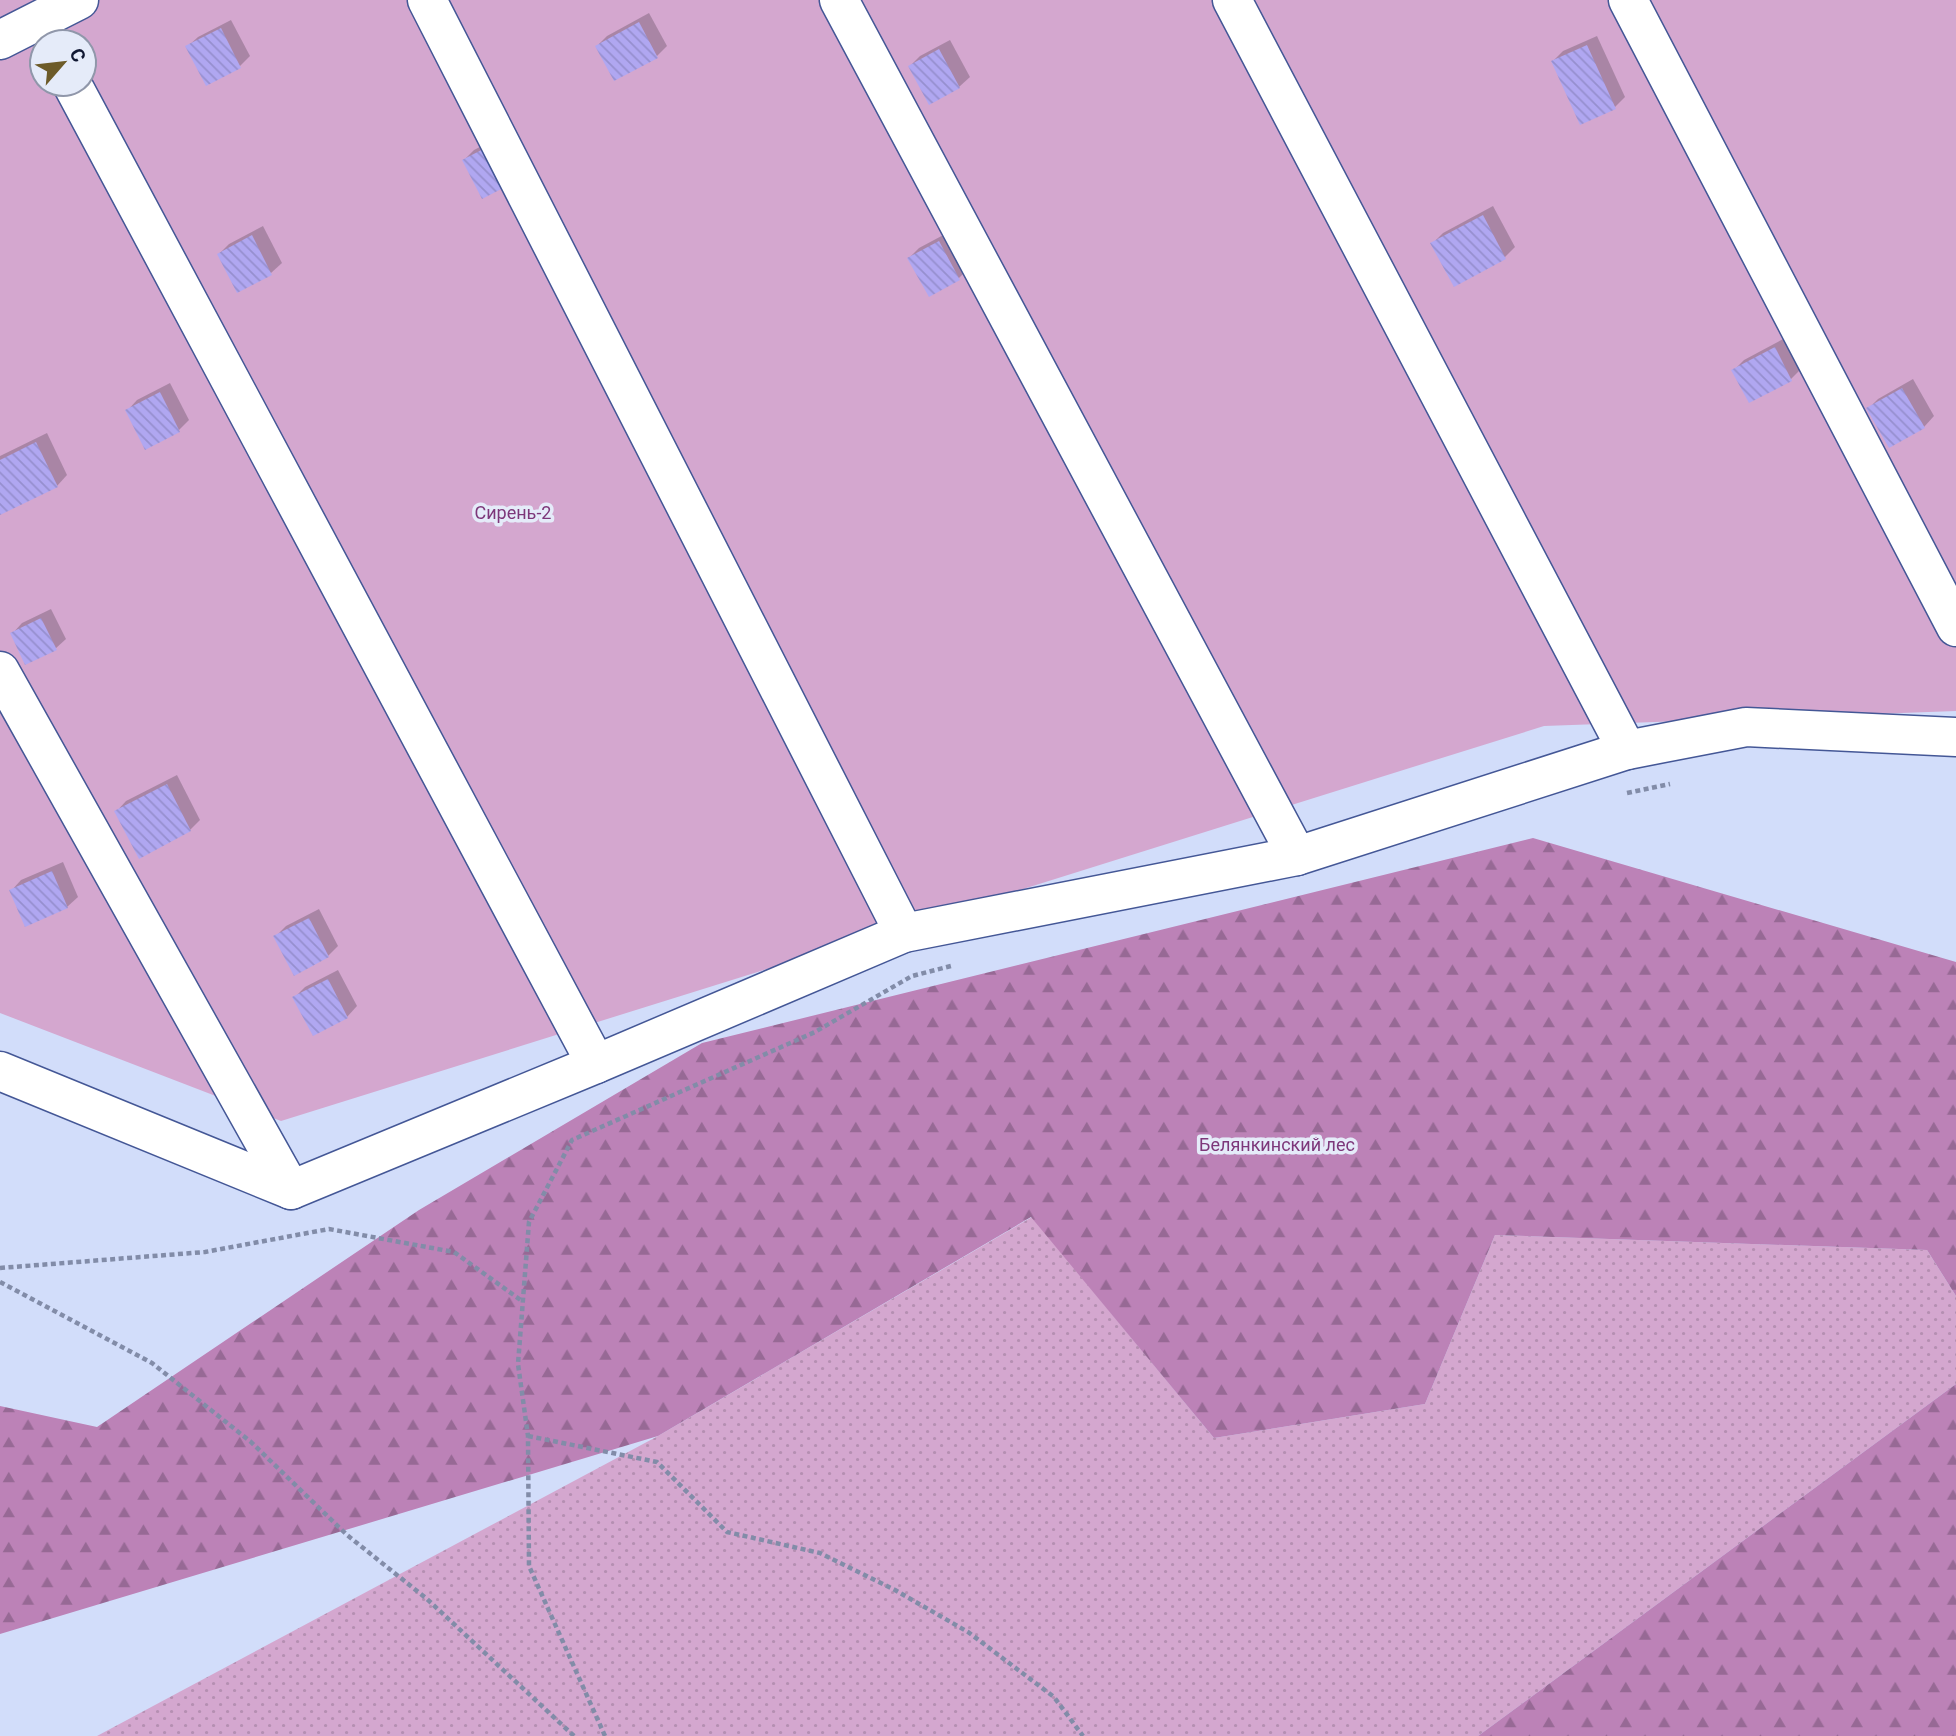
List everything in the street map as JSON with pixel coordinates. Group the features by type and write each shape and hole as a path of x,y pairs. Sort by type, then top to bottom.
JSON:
{"lane":[{"path":"0,40 79,0"},
{"path":"427,0 904,933"},
{"path":"839,0 1297,856"},
{"path":"1232,0 1627,750"},
{"path":"1628,0 1956,627"},
{"path":"79,98 596,1064"},
{"path":"0,671 291,1190"},
{"path":"0,1071 291,1190 904,933 1297,856 1627,750 1746,727 1956,737"}],"path":[{"path":"605,1736 528,1566 528,1436 518,1364 529,1222 572,1140 816,1032 912,976"},
{"path":"0,1268 205,1252 329,1229 454,1252 523,1302"},
{"path":"0,1282 152,1363 251,1442 346,1535 427,1599 574,1736"},
{"path":"528,1436 657,1462 727,1532 820,1553 895,1590 968,1632 1054,1697 1083,1736"}],"green space":[{"name":"Сирень-2","path":"0,0 1956,0 1956,711 1544,726 281,1121 0,1013"},
{"name":"Белянкинский лес","path":"1533,838 1956,962 1956,1296 1927,1250 1495,1235 1425,1404 1214,1438 1031,1217 658,1436 0,1634 0,1406 97,1427 419,1210 702,1043"},
{"path":"1032,1217 1214,1438 1425,1404 1495,1235 1927,1250 1956,1296 1956,1384 1478,1736 97,1736 658,1436"},
{"path":"1956,1384 1956,1736 1478,1736"}],"building":[{"path":"639,22 658,58 614,81 595,46"},
{"path":"221,28 241,68 206,86 185,46"},
{"path":"1587,45 1616,109 1580,125 1551,61"},
{"path":"939,49 960,88 929,105 908,66"},
{"path":"497,142 517,181 482,199 462,160"},
{"path":"1483,215 1506,259 1454,287 1430,243"},
{"path":"252,235 272,275 237,293 217,254"},
{"path":"939,241 960,280 929,297 907,258"},
{"path":"1775,347 1792,381 1749,403 1731,370"},
{"path":"1902,388 1925,428 1889,448 1866,408"},
{"path":"160,392 180,432 145,450 125,410"},
{"path":"36,442 58,487 0,515 0,460"},
{"path":"41,618 57,650 25,665 10,633"},
{"path":"167,784 191,831 139,859 114,811"},
{"path":"52,871 68,908 25,927 9,890"},
{"path":"309,918 329,957 294,976 273,936"},
{"path":"328,979 348,1018 313,1036 292,997"}]}
